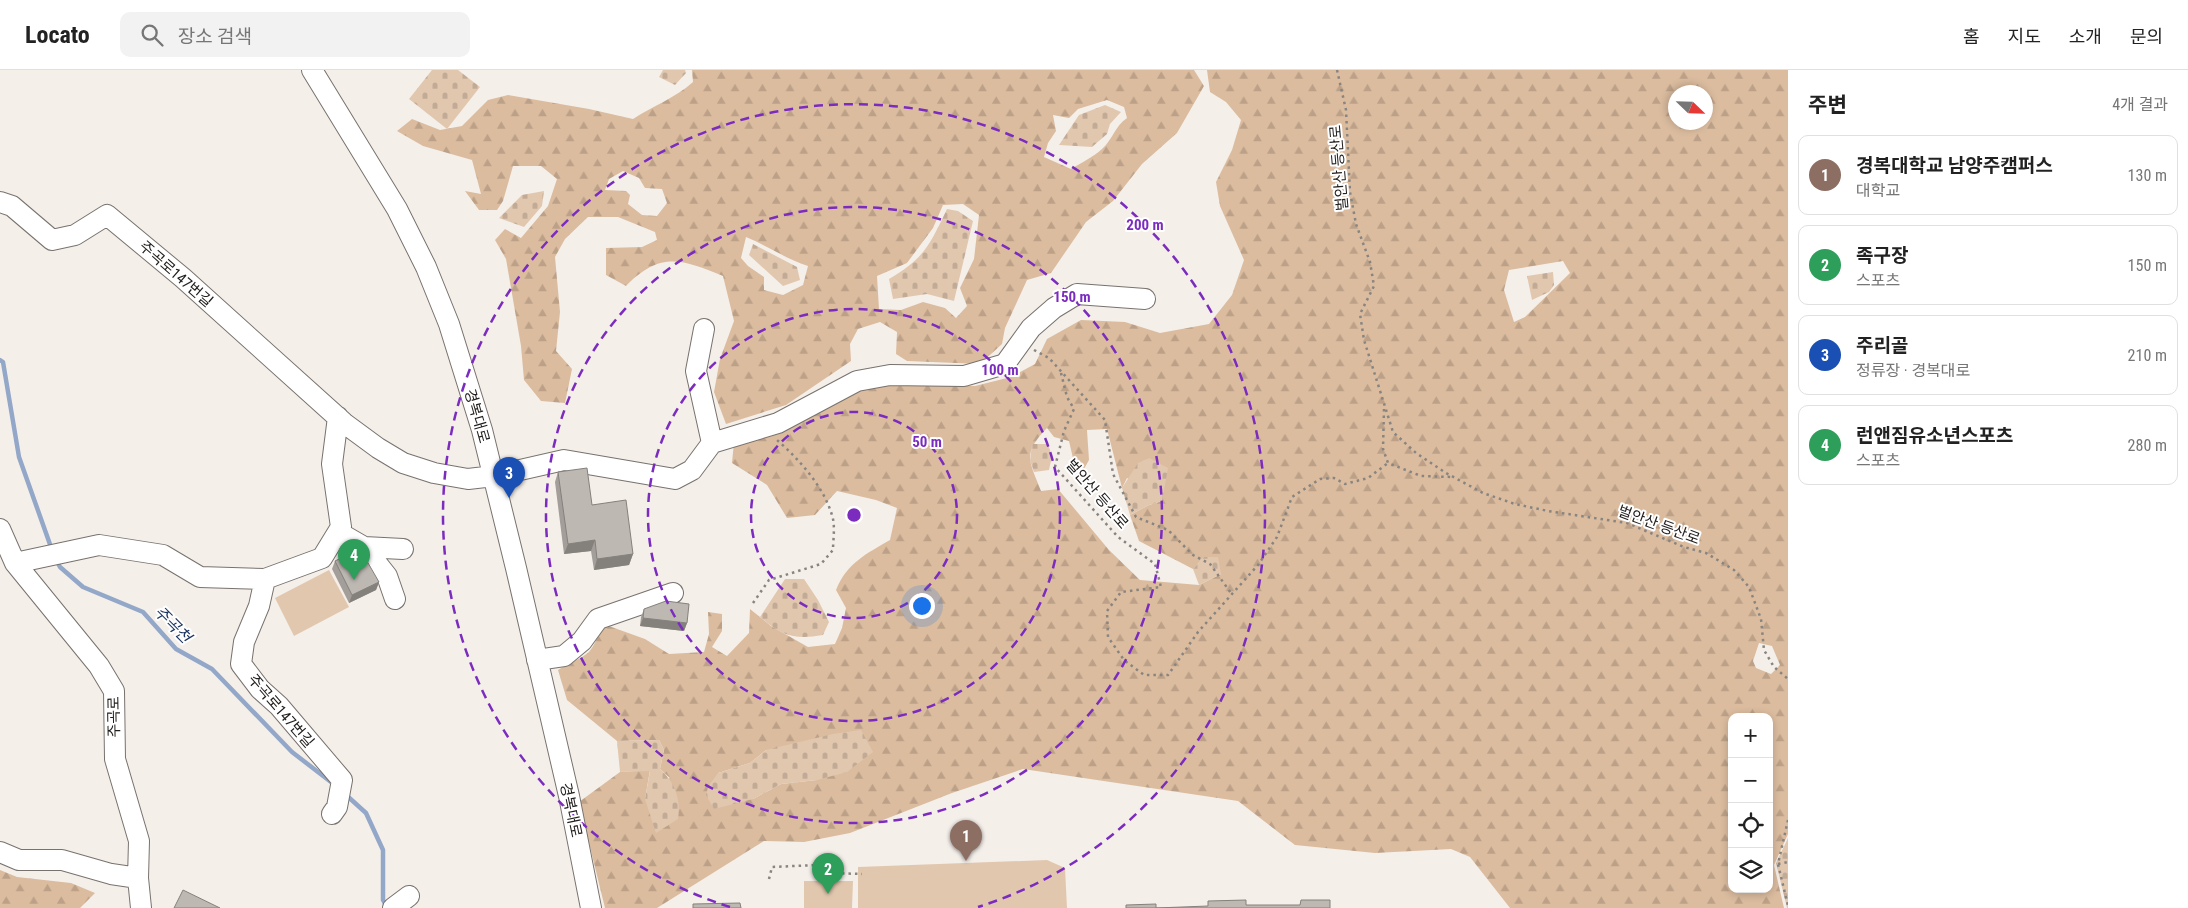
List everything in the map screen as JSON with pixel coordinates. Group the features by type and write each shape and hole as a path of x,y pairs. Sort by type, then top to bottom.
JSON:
{"street":[{"name":"경복대로","path":"312,70 392,201 426,267 449,324 482,430 494,476 569,796 591,908"},
{"name":"주곡로147번길","path":"0,202 12,206 52,240 75,235 107,215 183,278 338,417 378,448 404,463 434,473 468,479 494,476 564,460 675,479 692,470 712,442"},
{"path":"704,329 696,371 712,442 765,428 857,381 890,375 964,376 1005,364 1031,328 1054,308 1077,294 1145,299"},
{"path":"16,563 99,545 163,555 200,577 265,578 322,558 341,527 332,464 338,417"},
{"path":"338,532 364,547 386,576 395,599"},
{"name":"주곡로","path":"1,537 16,563 99,666 114,690 114,759 139,841 138,878 141,908"},
{"path":"364,547 403,549"},
{"name":"주곡로147번길","path":"265,578 259,606 244,642 241,664 260,689 279,706 342,780 335,807"},
{"path":"537,660 564,656 582,641 598,619 673,593"},
{"path":"0,852 19,860 62,860 111,874 138,878"}],"path":[{"name":"벌안산 등산로","path":"1337,70 1346,110 1350,192 1356,224 1370,262 1374,286 1360,314 1364,340 1393,432 1416,453 1483,493 1515,504 1570,515 1627,522 1684,547 1706,554 1734,570 1749,588 1758,611 1764,650 1774,667 1788,678"},
{"name":"벌안산 등산로","path":"1010,355 1034,350 1049,358 1061,373 1094,406 1105,420 1112,474 1136,517 1168,530 1193,555 1210,564 1231,593"},
{"name":"벌안산 등산로","path":"1061,373 1067,397 1074,409 1064,432 1055,467 1118,537 1155,564 1161,588 1121,592 1107,611 1108,637 1124,660 1144,676 1168,676 1198,632 1258,565 1277,537 1292,497 1320,479 1334,478 1345,484 1368,478 1388,462"},
{"name":"벌안산 등산로","path":"1384,405 1383,450 1388,462 1421,476 1454,477"},
{"path":"753,603 769,580 821,564 833,550 833,519 816,483 799,460 765,428"},
{"path":"1788,820 1778,864 1788,906"},
{"path":"1778,864 1788,862"},
{"path":"769,879 772,867 816,865 830,873 862,874"}],"green space":[{"path":"432,70 458,70 480,87 447,129 409,99"},
{"path":"663,70 685,70 686,73 675,85 659,77"},
{"path":"692,70 1194,70 1204,86 1177,133 1142,164 1113,201 1086,222 1051,273 1027,280 1005,328 1002,344 980,364 907,361 896,354 897,332 880,322 858,329 850,344 851,361 786,405 726,424 714,392 720,359 734,321 723,276 683,262 661,263 650,267 626,286 606,275 606,248 642,247 657,240 655,232 618,217 588,217 565,239 555,257 560,312 556,351 572,369 565,403 541,401 524,380 521,346 506,259 495,240 505,229 521,238 548,206 557,179 541,166 513,166 503,201 497,210 479,210 465,191 481,194 472,160 423,146 397,131 412,119 440,130 462,126 488,100 508,95 589,109 633,119 693,82","holes":["1107,100 1124,107 1127,118 1102,149 1071,169 1044,157 1048,143 1056,131 1053,115 1069,118 1078,109","623,171 639,178 645,188 662,189 667,203 657,216 642,215 628,204 630,195 626,191 605,190 609,179","963,204 979,215 974,259 960,288 967,306 956,318 945,308 923,302 901,310 879,309 877,276 907,263 933,228 943,205","746,237 808,266 803,285 783,295 764,290 764,277 748,266 741,258"]},
{"path":"1207,70 1788,70 1788,834 1774,865 1784,908 1510,908 1470,857 1451,849 1375,853 1295,845 1238,801 1023,769 952,793 850,833 804,842 764,841 657,908 605,908 579,802 620,772 650,770 645,799 670,778 660,769 664,750 659,740 617,741 567,700 558,670 589,652 606,625 645,639 669,654 704,652 709,634 708,612 722,614 722,631 712,647 727,656 749,633 750,609 771,626 808,647 835,644 842,628 846,608 836,590 840,581 858,560 890,540 897,508 876,500 837,491 815,515 787,518 767,485 732,463 734,442 858,387 896,384 975,386 1011,377 1035,364 1047,339 1081,320 1125,322 1160,333 1209,324 1232,295 1244,260 1220,206 1216,182 1232,150 1241,120 1226,102 1210,92","holes":["1563,261 1570,273 1525,317 1514,322 1504,290 1509,270","1047,428 1054,437 1069,441 1075,467 1080,476 1089,460 1087,430 1107,429 1122,488 1127,478 1162,501 1149,505 1130,515 1139,541 1193,569 1204,557 1221,574 1199,585 1140,580 1109,550 1058,489 1041,491 1033,472 1030,458 1031,451","1759,643 1772,646 1780,665 1771,674 1756,668 1753,661","766,750 817,780 781,784 753,799 718,773 750,763"]},
{"path":"1105,105 1121,112 1110,124 1107,134 1092,147 1059,145 1079,115"},
{"path":"544,191 542,206 524,227 499,218 522,195"},
{"path":"947,209 958,211 973,221 954,301 927,294 893,299 889,279 919,257 931,241"},
{"path":"753,244 797,267 800,280 783,286 749,255"},
{"path":"1553,272 1554,285 1549,292 1532,300 1527,276"},
{"path":"1032,444 1048,444 1052,456 1049,470 1034,472 1030,461"},
{"path":"1149,458 1168,468 1162,501 1149,505 1130,515 1122,488 1138,463"},
{"path":"1204,557 1218,557 1221,574 1199,585 1193,569"},
{"path":"329,570 349,607 294,636 275,598"},
{"path":"785,579 804,579 818,600 829,622 823,635 797,637 789,635 775,629 760,617"},
{"path":"861,730 873,752 847,772 817,780 781,784 753,799 714,809 706,795 708,787 718,773 750,763 766,750 833,734"},
{"path":"659,740 664,750 660,769 670,780 676,792 679,812 678,819 656,833 645,799 650,771 620,772 617,741"},
{"path":"1788,838 1788,908 1787,908 1776,863"},
{"path":"1047,860 1065,868 1067,908 858,908 858,867"},
{"path":"0,870 17,877 71,883 95,893 80,908 0,908"},
{"path":"804,881 853,881 852,908 804,908"}],"building":[{"path":"587,468 592,505 626,500 633,554 597,559 595,540 568,544 558,472"},
{"path":"360,549 379,582 352,595 335,561"},
{"path":"666,601 689,604 687,623 643,618 644,609"},
{"path":"183,890 220,908 174,908"},
{"path":"1246,900 1246,905 1300,905 1301,900 1330,900 1330,908 1156,908 1208,906 1208,901"},
{"path":"740,903 741,908 693,908 693,904"},
{"path":"1156,904 1156,908 1126,908 1126,905"}],"waterway":[{"name":"주곡천","path":"0,360 3,362 19,457 52,550"},
{"name":"주곡천","path":"56,560 60,567 83,587 143,612 176,649 212,669 292,752 331,782"},
{"name":"주곡천","path":"345,794 366,813 383,850 383,900 387,907"}],"place":[{"name":"주리골","path":"509,498"},
{"name":"런앤짐유소년스포츠","path":"354,580"},
{"name":"경복대학교 남양주캠퍼스","path":"966,861"},
{"name":"족구장","path":"828,894"}]}
